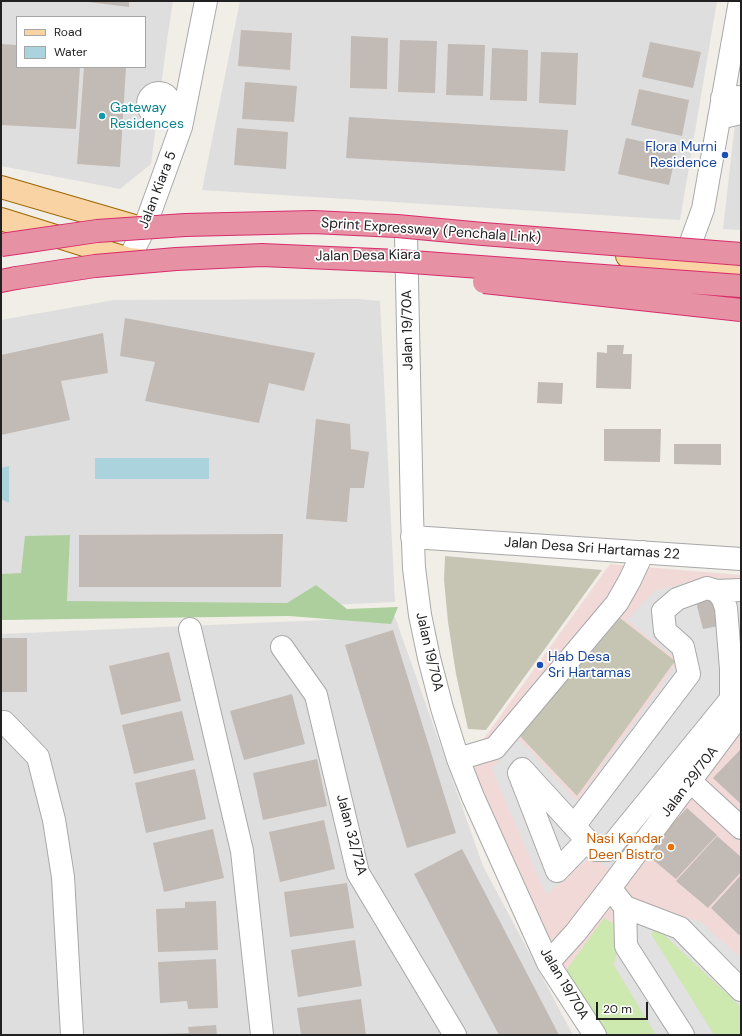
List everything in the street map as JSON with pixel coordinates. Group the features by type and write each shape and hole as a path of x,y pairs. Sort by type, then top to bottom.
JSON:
{"highway":[{"name":"Sprint Expressway (Penchala Link)","path":"1,246 29,240 97,231 185,225 313,222 397,226 741,254"},
{"path":"8,280 95,266 176,259 262,255 398,261 741,285"},
{"path":"8,280 149,270 281,268 438,277 741,310"}],"main road":[{"name":"Jalan Desa Kiara","path":"1,188 144,229 303,230 406,244 694,270 741,267"},
{"name":"Jalan Desa Kiara","path":"1,219 129,259 204,262 271,258 406,244"},
{"name":"Jalan Desa Kiara","path":"694,270 741,285"}],"street":[{"name":"Jalan Kiara 5","path":"129,259 144,229 181,127 178,106 206,1"},
{"path":"694,270 703,210 727,104 740,7"},
{"path":"727,104 741,113"},
{"name":"Jalan 19/70A","path":"406,244 412,537 420,615 429,658 442,708 458,759 473,797 548,963 595,1035"},
{"name":"Jalan Desa Sri Hartamas 22","path":"412,515 424,532 444,539"},
{"name":"Jalan Desa Sri Hartamas 22","path":"412,537 741,559"},
{"path":"458,759 494,748 617,603 643,552"},
{"path":"717,591 723,599 726,608 736,672 731,699 682,775 608,850 596,850 581,833 688,674 683,647 665,631 663,611 677,599 707,588 717,591 741,590"},
{"path":"190,629 242,851 262,1035"},
{"name":"Jalan 32/72A","path":"282,647 316,695 358,873 448,1026 455,1035"},
{"name":"Jalan 29/70A","path":"548,963 576,932 610,888 682,775 741,713"},
{"path":"1,722 4,722 38,757 54,820 63,877 72,1035"},
{"path":"682,775 741,828"},
{"path":"610,888 626,906 680,928 741,990"},
{"path":"626,906 626,946 683,1035"}],"shaded area":[{"path":"1,1 173,1 151,164 120,189 1,166"},
{"path":"240,1 717,1 680,220 202,190"},
{"path":"741,79 741,230 723,229"},
{"path":"359,299 380,301 395,602 1,620 1,320 114,300"},
{"path":"445,556 602,570 486,730 468,729 456,674 448,622 444,580"},
{"path":"610,564 741,575 741,1035 607,1035 557,967 462,769"},
{"path":"707,577 741,581 741,695 613,871 591,856 546,895 492,769 518,738 577,801 679,661 627,620 655,591"},
{"path":"395,617 483,866 573,1035 1,1035 1,634"},
{"path":"620,618 675,661 577,796 520,736"},
{"path":"642,904 701,922 741,958 741,1007 657,928 651,934 714,1035 656,1035 614,965 620,940"}],"green space":[{"path":"70,535 67,601 287,603 316,585 347,609 398,607 391,624 289,616 1,620 1,574 21,573 25,536"},
{"path":"604,918 618,926 620,940 614,965 656,1035 603,1035 565,972"},
{"path":"657,928 741,1007 741,1035 714,1035 651,934"}],"water":[{"path":"95,458 209,458 209,479 95,479"},
{"path":"9,466 9,503 1,499 1,468"}],"building":[{"path":"129,1 129,7 88,2"},
{"path":"241,30 292,33 290,70 238,66"},
{"path":"351,36 388,38 387,89 350,88"},
{"path":"400,40 437,41 435,93 398,92"},
{"path":"650,42 701,52 693,88 642,77"},
{"path":"1,44 16,45 16,68 80,68 76,129 1,125"},
{"path":"448,44 485,45 483,96 446,95"},
{"path":"492,48 528,50 527,101 490,100"},
{"path":"541,52 578,53 576,105 539,103"},
{"name":"Gateway Residences","path":"84,68 126,68 120,167 77,164"},
{"path":"245,82 297,86 294,122 242,119"},
{"path":"639,89 689,100 682,136 631,125"},
{"path":"349,117 568,130 565,171 346,158"},
{"path":"237,128 288,132 286,169 234,165"},
{"path":"626,138 677,149 669,185 618,174"},
{"path":"125,318 315,353 304,391 269,383 259,423 145,401 155,362 120,356"},
{"path":"103,333 108,373 61,381 70,420 1,435 1,355"},
{"path":"607,345 624,345 623,354 632,354 631,389 596,388 597,352 607,353"},
{"path":"538,382 563,383 562,404 537,403"},
{"path":"316,419 350,424 351,449 369,452 364,488 350,488 347,522 306,519"},
{"path":"604,429 661,429 660,462 604,461"},
{"path":"674,444 721,444 721,465 674,464"},
{"path":"283,534 281,587 79,587 79,535"},
{"path":"713,598 719,626 703,629 696,602"},
{"path":"393,630 456,833 407,848 345,645"},
{"path":"1,638 27,638 27,692 1,692"},
{"path":"169,652 181,701 121,715 109,666"},
{"path":"292,694 305,744 244,760 230,711"},
{"path":"182,711 194,760 134,774 122,725"},
{"path":"741,749 741,804 713,778"},
{"path":"317,759 327,806 263,820 253,773"},
{"path":"195,769 206,819 146,833 135,783"},
{"path":"687,808 717,835 676,879 645,853"},
{"path":"324,820 335,869 280,882 269,832"},
{"path":"213,829 224,878 164,892 153,843"},
{"path":"717,836 741,857 741,872 708,908 676,881"},
{"path":"462,849 559,1035 499,1035 414,874"},
{"path":"741,875 741,933 739,935 711,908"},
{"path":"347,883 354,928 290,937 284,892"},
{"path":"216,901 218,950 158,952 156,909 185,908 185,902"},
{"path":"355,940 362,986 298,997 291,950"},
{"path":"216,959 218,1008 188,1009 187,1001 160,1003 158,962"},
{"path":"361,999 366,1035 301,1035 297,1008"},
{"path":"216,1025 217,1035 162,1035 189,1033 188,1027"}],"place":[{"name":"Gateway Residences","path":"102,116"},
{"name":"Flora Murni Residence","path":"725,155"},
{"name":"Hab Desa Sri Hartamas","path":"540,665"},
{"name":"Nasi Kandar Deen Bistro","path":"671,847"}]}
